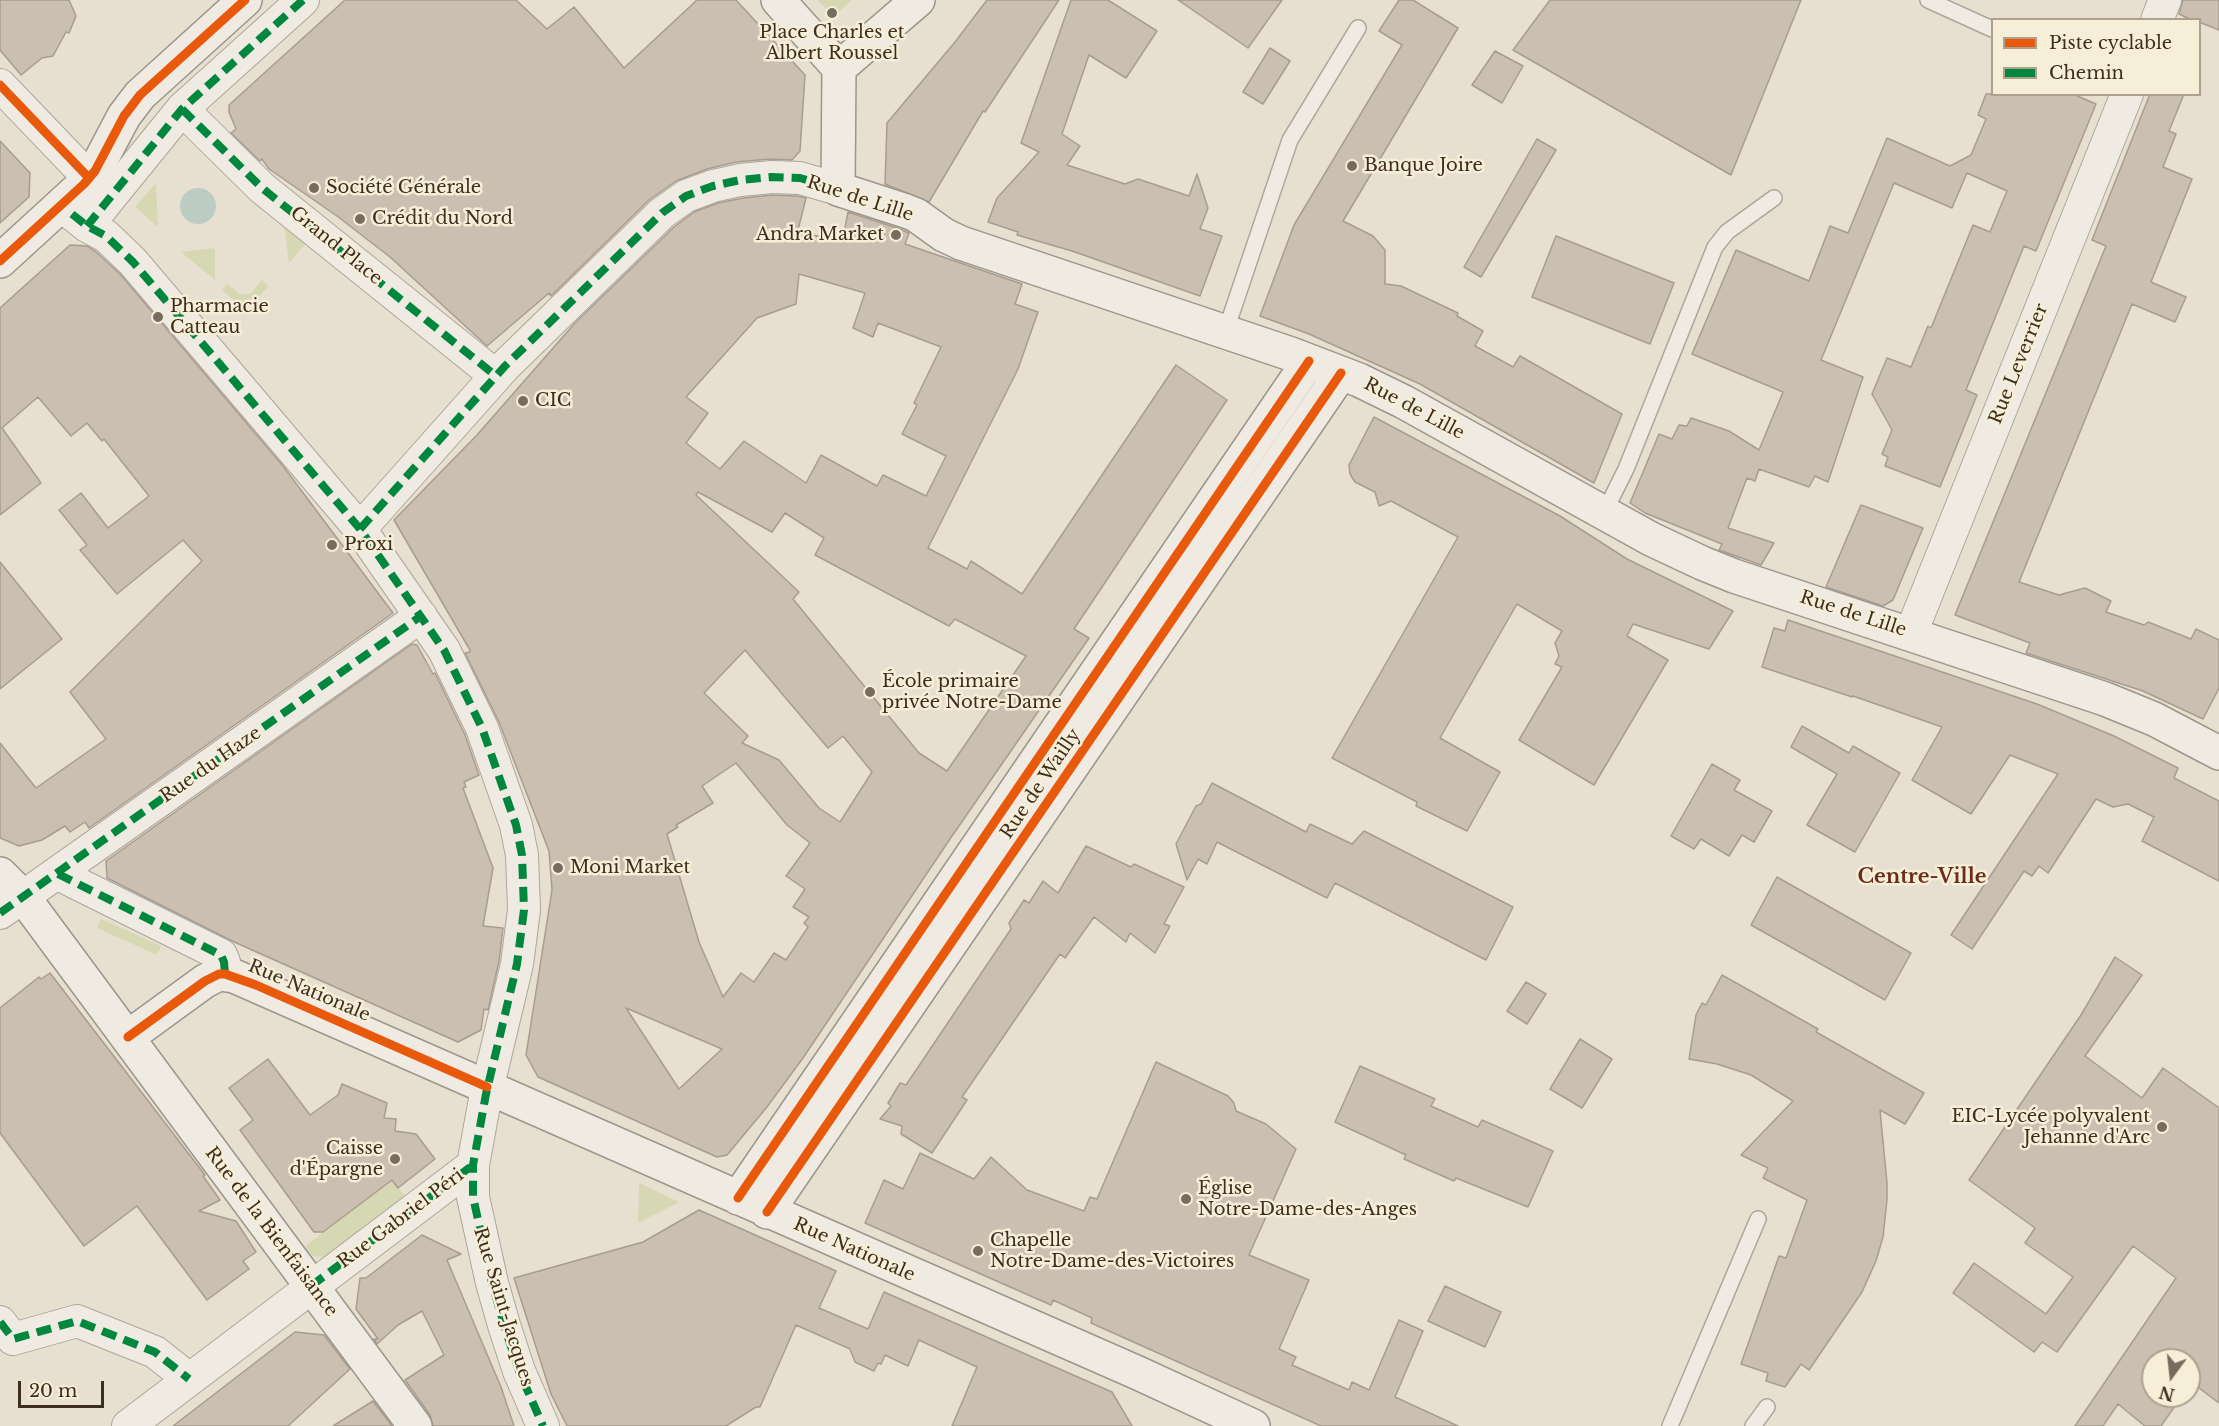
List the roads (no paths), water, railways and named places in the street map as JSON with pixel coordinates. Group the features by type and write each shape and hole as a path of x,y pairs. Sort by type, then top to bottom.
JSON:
{"main road":[{"path":"0,261 89,178 99,164 124,116 140,95 245,0"},
{"path":"778,0 838,68 838,189"},
{"path":"838,68 918,0"},
{"name":"Rue de Lille","path":"838,189 916,215 944,235 961,243 1341,373 1404,402 1667,547 1724,571 2130,708 2219,753"},
{"name":"Rue de Wailly","path":"752,1205 1309,361"},
{"name":"Rue de Wailly","path":"752,1205 1341,373"},
{"path":"0,874 12,905 122,1043"},
{"name":"Rue Nationale","path":"122,1043 205,981 219,974 225,974 256,985 488,1087 1138,1373 1253,1426"},
{"name":"Rue de la Bienfaisance","path":"122,1043 312,1286 415,1426"}],"street":[{"path":"303,0 182,109 80,220 106,237 133,262 365,537 501,371"},
{"path":"2158,18 2165,0"},
{"path":"0,85 89,178"},
{"name":"Rue Leverrier","path":"1911,633 2126,96"},
{"name":"Grand Place","path":"182,109 262,188 501,371"},
{"name":"Rue de Lille","path":"501,371 662,213 686,196 712,186 772,177 800,178 838,189"},
{"name":"Rue Saint-Jacques","path":"365,537 444,650 482,728 508,796 516,825 522,855 524,910 511,992 488,1087 473,1165 473,1197 492,1283 519,1371 543,1426"},
{"name":"Rue du Haze","path":"12,905 421,616"},
{"path":"58,874 221,955 225,974"},
{"name":"Rue Gabriel Péri","path":"128,1426 473,1165"},
{"path":"0,1322 13,1339 77,1321 155,1352 189,1379"}],"lane":[{"path":"1928,0 1991,29"},
{"path":"1225,333 1288,146 1358,28"},
{"path":"1604,513 1626,469 1715,247 1727,232 1774,198"},
{"path":"1670,1426 1758,1219"},
{"path":"1753,1426 1767,1407"}],"place":[{"name":"Place Charles et Albert Roussel","path":"832,13"},
{"name":"Banque Joire","path":"1352,166"},
{"name":"Société Générale","path":"314,188"},
{"name":"Crédit du Nord","path":"360,219"},
{"name":"Andra Market","path":"896,235"},
{"name":"Pharmacie Catteau","path":"158,317"},
{"name":"CIC","path":"523,401"},
{"name":"Proxi","path":"332,545"},
{"name":"École primaire privée Notre-Dame","path":"870,692"},
{"name":"Moni Market","path":"558,868"},
{"name":"EIC-Lycée polyvalent Jehanne d'Arc","path":"2162,1127"},
{"name":"Caisse d'Épargne","path":"395,1159"},
{"name":"Église Notre-Dame-des-Anges","path":"1186,1199"},
{"name":"Chapelle Notre-Dame-des-Victoires","path":"978,1251"}],"district":[{"name":"Centre-Ville","path":"1922,877"}]}
